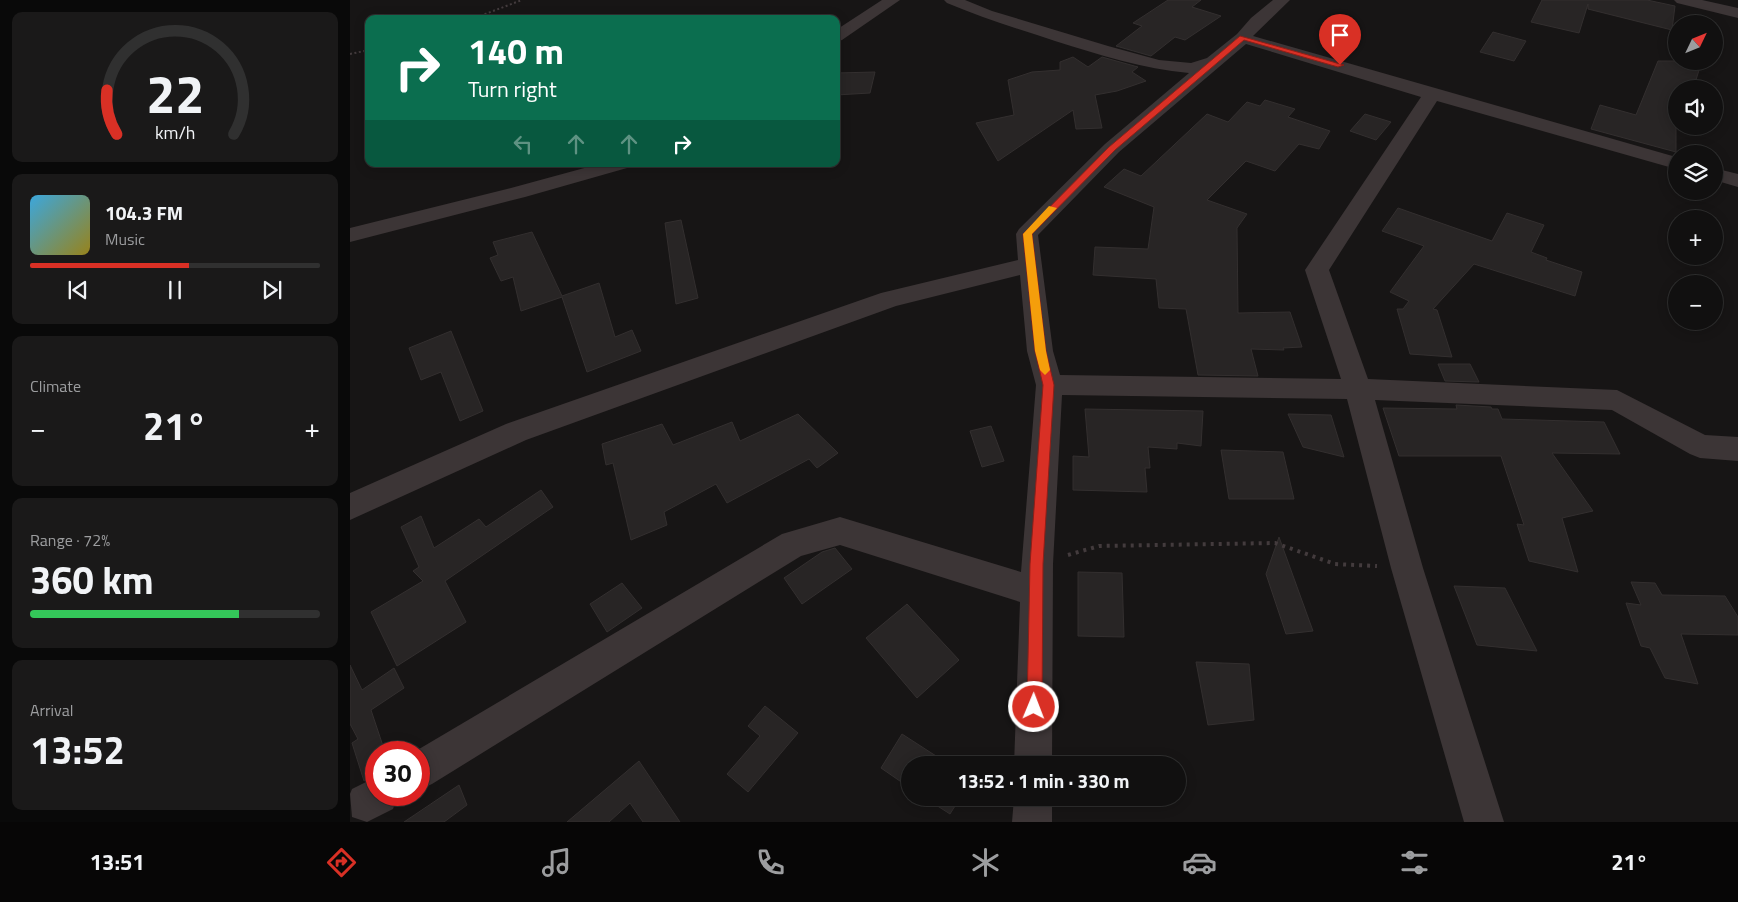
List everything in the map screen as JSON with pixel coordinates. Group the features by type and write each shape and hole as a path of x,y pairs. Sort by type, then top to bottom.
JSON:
{"street":[{"path":"840,34 892,0"},
{"path":"952,0 986,14 1159,64 1192,68 1213,62"},
{"path":"1034,756 1037,578 1049,385 1040,351 1027,234 1112,148 1243,38 1257,20 1282,0"},
{"path":"1682,0 1738,13"},
{"path":"1243,38 1668,161"},
{"path":"1432,94 1317,270 1358,389 1407,568 1484,822"},
{"path":"350,235 528,190 609,167"},
{"path":"1723,177 1738,181"},
{"path":"350,507 516,432 871,305 1031,265"},
{"path":"1049,385 1358,389 1618,400 1700,446 1738,449"},
{"path":"430,764 792,544 840,531 1037,578"},
{"path":"1032,822 1033,806"}],"path":[{"path":"483,15 522,0"},
{"path":"350,54 365,51"},
{"path":"1037,578 1099,546 1275,543 1335,564 1407,568"}],"building":[{"path":"1168,0 1201,0 1192,7 1221,16 1185,40 1175,37 1151,56 1116,46 1142,26 1133,23"},
{"path":"1542,0 1647,0 1675,6 1674,15 1668,15 1668,29 1588,9 1588,4 1579,33 1531,22"},
{"path":"1493,32 1526,41 1514,61 1480,52"},
{"path":"1073,57 1088,67 1102,57 1138,67 1132,72 1146,81 1117,91 1095,95 1102,128 1076,129 1073,110 998,161 976,123 1014,115 1008,80 1032,72 1060,70 1060,62"},
{"path":"1658,61 1668,61 1668,70 1699,70 1696,80 1668,80 1668,135 1676,135 1676,145 1668,145 1668,150 1591,129 1600,105 1636,115"},
{"path":"875,72 870,93 840,95 840,73"},
{"path":"1265,100 1295,109 1288,117 1330,131 1319,149 1299,144 1275,171 1246,161 1207,200 1247,214 1237,228 1238,313 1290,312 1302,347 1283,348 1284,350 1251,349 1258,376 1198,375 1186,309 1159,308 1156,279 1093,275 1095,247 1148,249 1154,207 1104,187 1124,169 1141,176 1207,114 1228,122 1247,102 1260,106"},
{"path":"1365,114 1391,122 1376,140 1350,131"},
{"path":"1398,208 1492,241 1507,213 1544,225 1531,252 1547,258 1546,260 1582,272 1575,296 1474,264 1433,309 1437,310 1452,357 1410,354 1397,309 1403,309 1409,301 1390,292 1424,246 1382,231"},
{"path":"681,220 698,298 676,304 665,223"},
{"path":"532,232 562,296 599,283 615,337 632,330 641,351 587,372 562,297 521,311 513,277 501,281 490,258 498,255 493,242"},
{"path":"451,331 483,411 460,421 441,372 421,380 409,348"},
{"path":"1438,364 1470,364 1479,382 1445,381"},
{"path":"1456,405 1498,409 1502,419 1604,422 1620,454 1552,453 1593,511 1562,518 1578,572 1529,561 1517,524 1524,525 1501,456 1399,456 1383,408 1457,409"},
{"path":"1085,409 1203,411 1201,446 1177,443 1177,449 1148,447 1150,468 1145,468 1147,492 1073,490 1073,456 1089,457"},
{"path":"798,414 838,453 817,468 809,459 727,503 716,484 664,512 667,525 631,540 613,463 606,465 602,444 662,424 673,445 732,422 740,441"},
{"path":"1288,414 1331,415 1344,457 1303,447"},
{"path":"991,426 1004,461 982,467 970,431"},
{"path":"1221,450 1283,452 1294,499 1229,499"},
{"path":"541,490 553,507 445,581 466,622 397,666 371,612 423,581 413,571 419,567 401,527 421,516 434,548 479,519 486,527"},
{"path":"1279,537 1313,631 1286,634 1266,574"},
{"path":"835,548 852,569 802,604 784,578 822,552"},
{"path":"1078,572 1122,573 1124,637 1078,636"},
{"path":"1631,582 1655,583 1662,595 1725,596 1738,617 1738,635 1681,634 1698,684 1665,678 1650,648 1641,646 1626,603 1641,605"},
{"path":"622,583 642,608 607,632 590,604"},
{"path":"1454,586 1505,588 1537,651 1477,645"},
{"path":"907,604 959,660 917,698 866,638"},
{"path":"1196,662 1249,664 1254,720 1208,725"},
{"path":"350,665 362,690 394,668 404,688 371,710 381,741 365,741 364,781 352,743 358,739 350,724"},
{"path":"765,706 798,733 748,792 727,774 760,736 748,726"},
{"path":"902,734 936,756 901,756 901,782 881,768"},
{"path":"639,761 680,822 643,822 630,803 609,822 567,822"},
{"path":"459,785 467,805 444,822 404,822"},
{"path":"938,806 955,806 950,814"}],"slow traffic":[{"path":"1045,370 1040,351 1027,234 1052,208"}],"route":[{"path":"1034,707 1037,564 1049,385 1040,351 1027,234 1112,148 1243,38 1340,65"}]}
